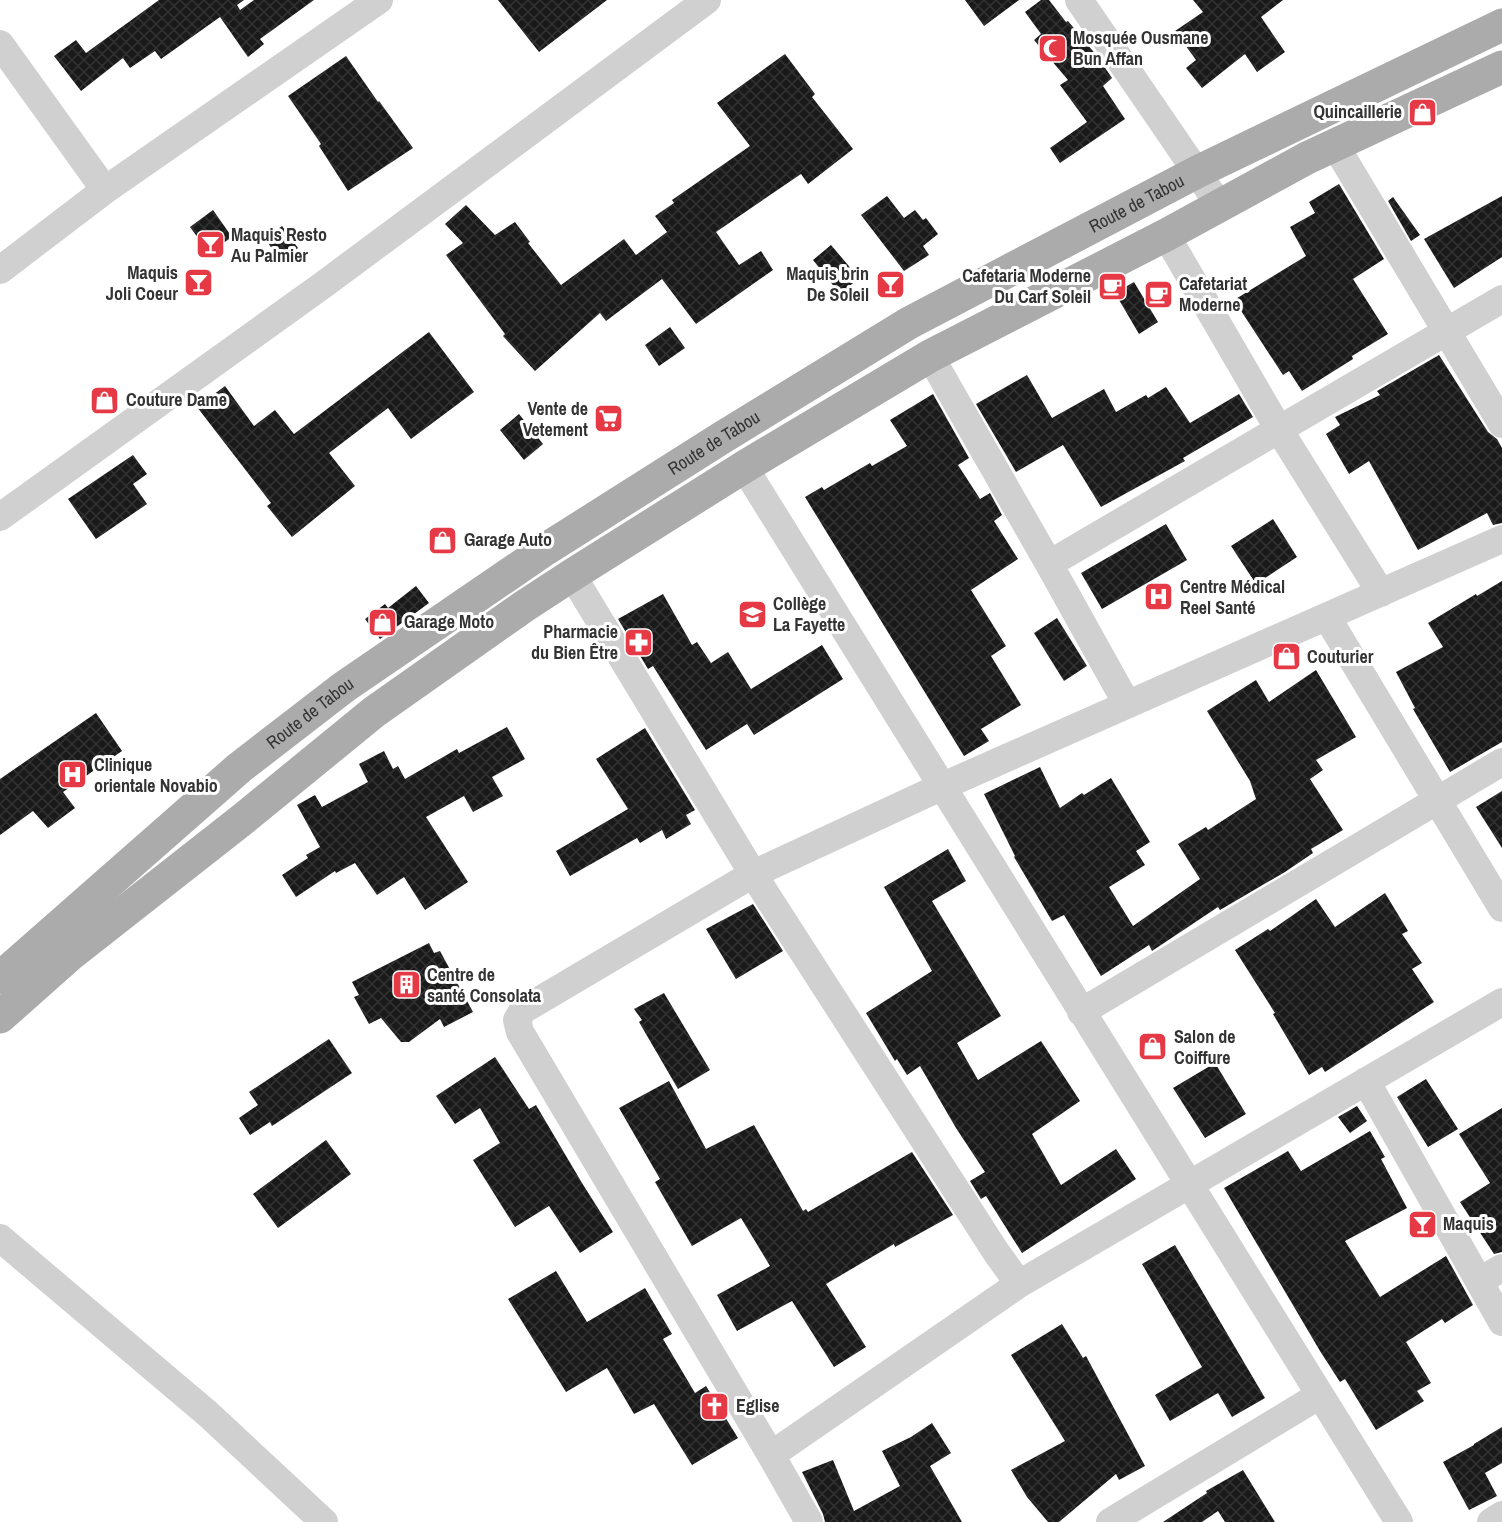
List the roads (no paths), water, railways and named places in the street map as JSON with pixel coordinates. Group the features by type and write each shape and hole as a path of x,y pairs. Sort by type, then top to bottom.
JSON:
{"main road":[{"name":"Route de Tabou","path":"0,978 239,768 344,687 546,549 909,323 1197,172 1502,25"},
{"name":"Route de Tabou","path":"0,1017 71,954 243,819 374,712 523,607 573,575 744,467 930,357 1335,145 1502,67"}],"street":[{"path":"0,270 105,190 379,0"},
{"path":"0,517 323,285 707,0"},
{"path":"1079,0 1220,206"},
{"path":"0,44 105,190"},
{"path":"1335,145 1502,424"},
{"path":"1166,235 1278,428 1381,593"},
{"path":"1049,564 1502,299"},
{"path":"930,357 1127,704"},
{"path":"744,467 1399,1522"},
{"path":"809,1522 520,1032 517,1020 523,1010 753,874 943,786 1502,539"},
{"path":"573,575 753,874 996,1252 1019,1284"},
{"path":"1327,617 1502,908"},
{"path":"1081,1012 1502,762"},
{"path":"771,1455 1019,1284 1502,1002"},
{"path":"1366,1081 1490,1274 1502,1322"},
{"path":"0,1238 208,1414 324,1522"},
{"path":"1110,1522 1320,1395"},
{"path":"1491,1522 1502,1515"}],"place":[{"name":"Mosquée Ousmane Bun Affan","path":"1052,48"},
{"name":"Quincaillerie","path":"1423,112"},
{"name":"Maquis Resto Au Palmier","path":"210,245"},
{"name":"Maquis Joli Coeur","path":"199,283"},
{"name":"Maquis brin De Soleil","path":"890,284"},
{"name":"Cafetaria Moderne Du Carf Soleil","path":"1112,286"},
{"name":"Cafetariat Moderne","path":"1158,294"},
{"name":"Couture Dame","path":"105,400"},
{"name":"Vente de Vetement","path":"609,419"},
{"name":"Garage Auto","path":"443,540"},
{"name":"Centre Médical Reel Santé","path":"1159,597"},
{"name":"Collège La Fayette","path":"752,614"},
{"name":"Garage Moto","path":"383,622"},
{"name":"Pharmacie du Bien Être","path":"639,642"},
{"name":"Couturier","path":"1286,657"},
{"name":"Clinique orientale Novabio","path":"73,775"},
{"name":"Centre de santé Consolata","path":"406,985"},
{"name":"Salon de Coiffure","path":"1153,1047"},
{"name":"Maquis","path":"1422,1224"},
{"name":"Eglise","path":"715,1406"}]}
